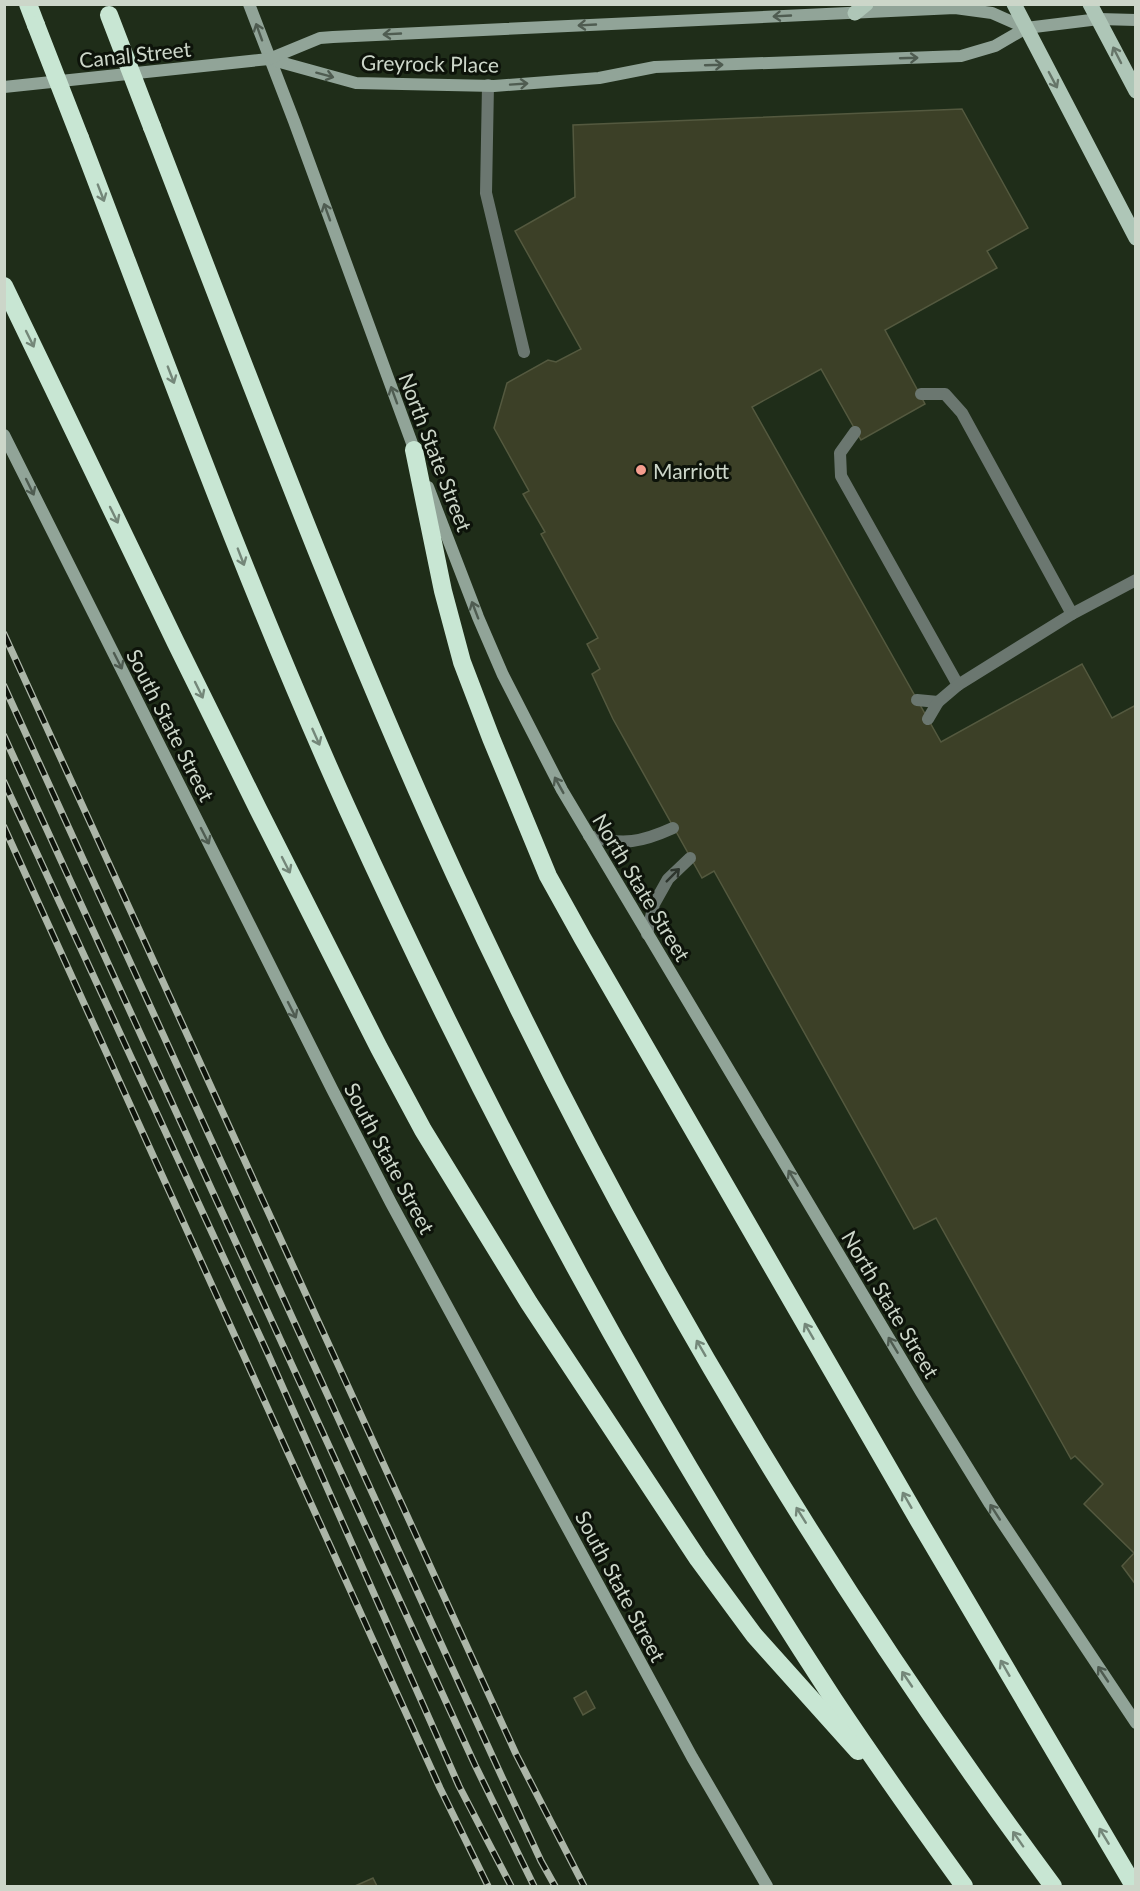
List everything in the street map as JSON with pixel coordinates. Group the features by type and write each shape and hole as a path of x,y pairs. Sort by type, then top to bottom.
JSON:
{"highway":[{"path":"28,4 246,571 346,806 454,1037 573,1265 700,1485 829,1692 964,1887"},
{"path":"107,10 307,530 359,657 457,878 569,1107 689,1328 813,1534 888,1651 1053,1887"},
{"path":"4,286 176,643 379,1048 423,1130 529,1303 698,1560 754,1635 909,1809"},
{"path":"414,450 443,591 462,662 495,749 548,876 588,950 907,1501 1134,1887"}],"main road":[{"name":"North State Street","path":"249,4 414,450 502,675 562,790 589,836 990,1504 1136,1723"},
{"path":"1014,4 1136,238"},
{"path":"1090,4 1136,91"},
{"name":"Greyrock Place","path":"269,59 320,38 860,9 956,8 992,13 1026,28"},
{"name":"Greyrock Place","path":"269,59 356,83 488,85 599,78 655,68 961,56 995,46 1026,28 1099,19 1136,20"},
{"name":"Canal Street","path":"4,87 269,59"},
{"name":"South State Street","path":"4,435 385,1193 681,1737 767,1887"}],"lane":[{"path":"488,85 486,193 524,352"},
{"path":"921,394 945,394 962,413 1072,614"},
{"path":"855,432 840,453 841,476 958,686"},
{"path":"928,719 938,702 958,686 1072,614 1136,580"},
{"path":"917,700 938,702"},
{"path":"589,836 606,841 631,842 674,828"},
{"path":"647,934 654,904 668,879 690,858"}],"building":[{"path":"962,109 1028,228 987,251 997,268 885,330 925,404 861,440 821,369 752,407 941,742 1082,664 1112,718 1136,705 1136,1585 1122,1566 1134,1553 1084,1504 1103,1484 1075,1456 1071,1459 936,1218 914,1229 714,871 702,878 613,719 592,674 600,669 587,644 598,638 541,534 545,532 523,494 529,491 494,428 507,383 548,360 556,362 581,349 515,231 575,197 573,125"},
{"path":"586,1691 595,1708 583,1715 574,1698"},
{"path":"373,1878 377,1886 355,1886"}],"railway":[{"path":"4,634 516,1754 584,1886"},
{"path":"4,686 501,1775 555,1886"},
{"path":"4,736 475,1765 534,1886"},
{"path":"4,782 268,1354 459,1786 511,1886"},
{"path":"4,827 440,1788 488,1886"}],"place":[{"name":"Marriott","path":"641,470"}]}
